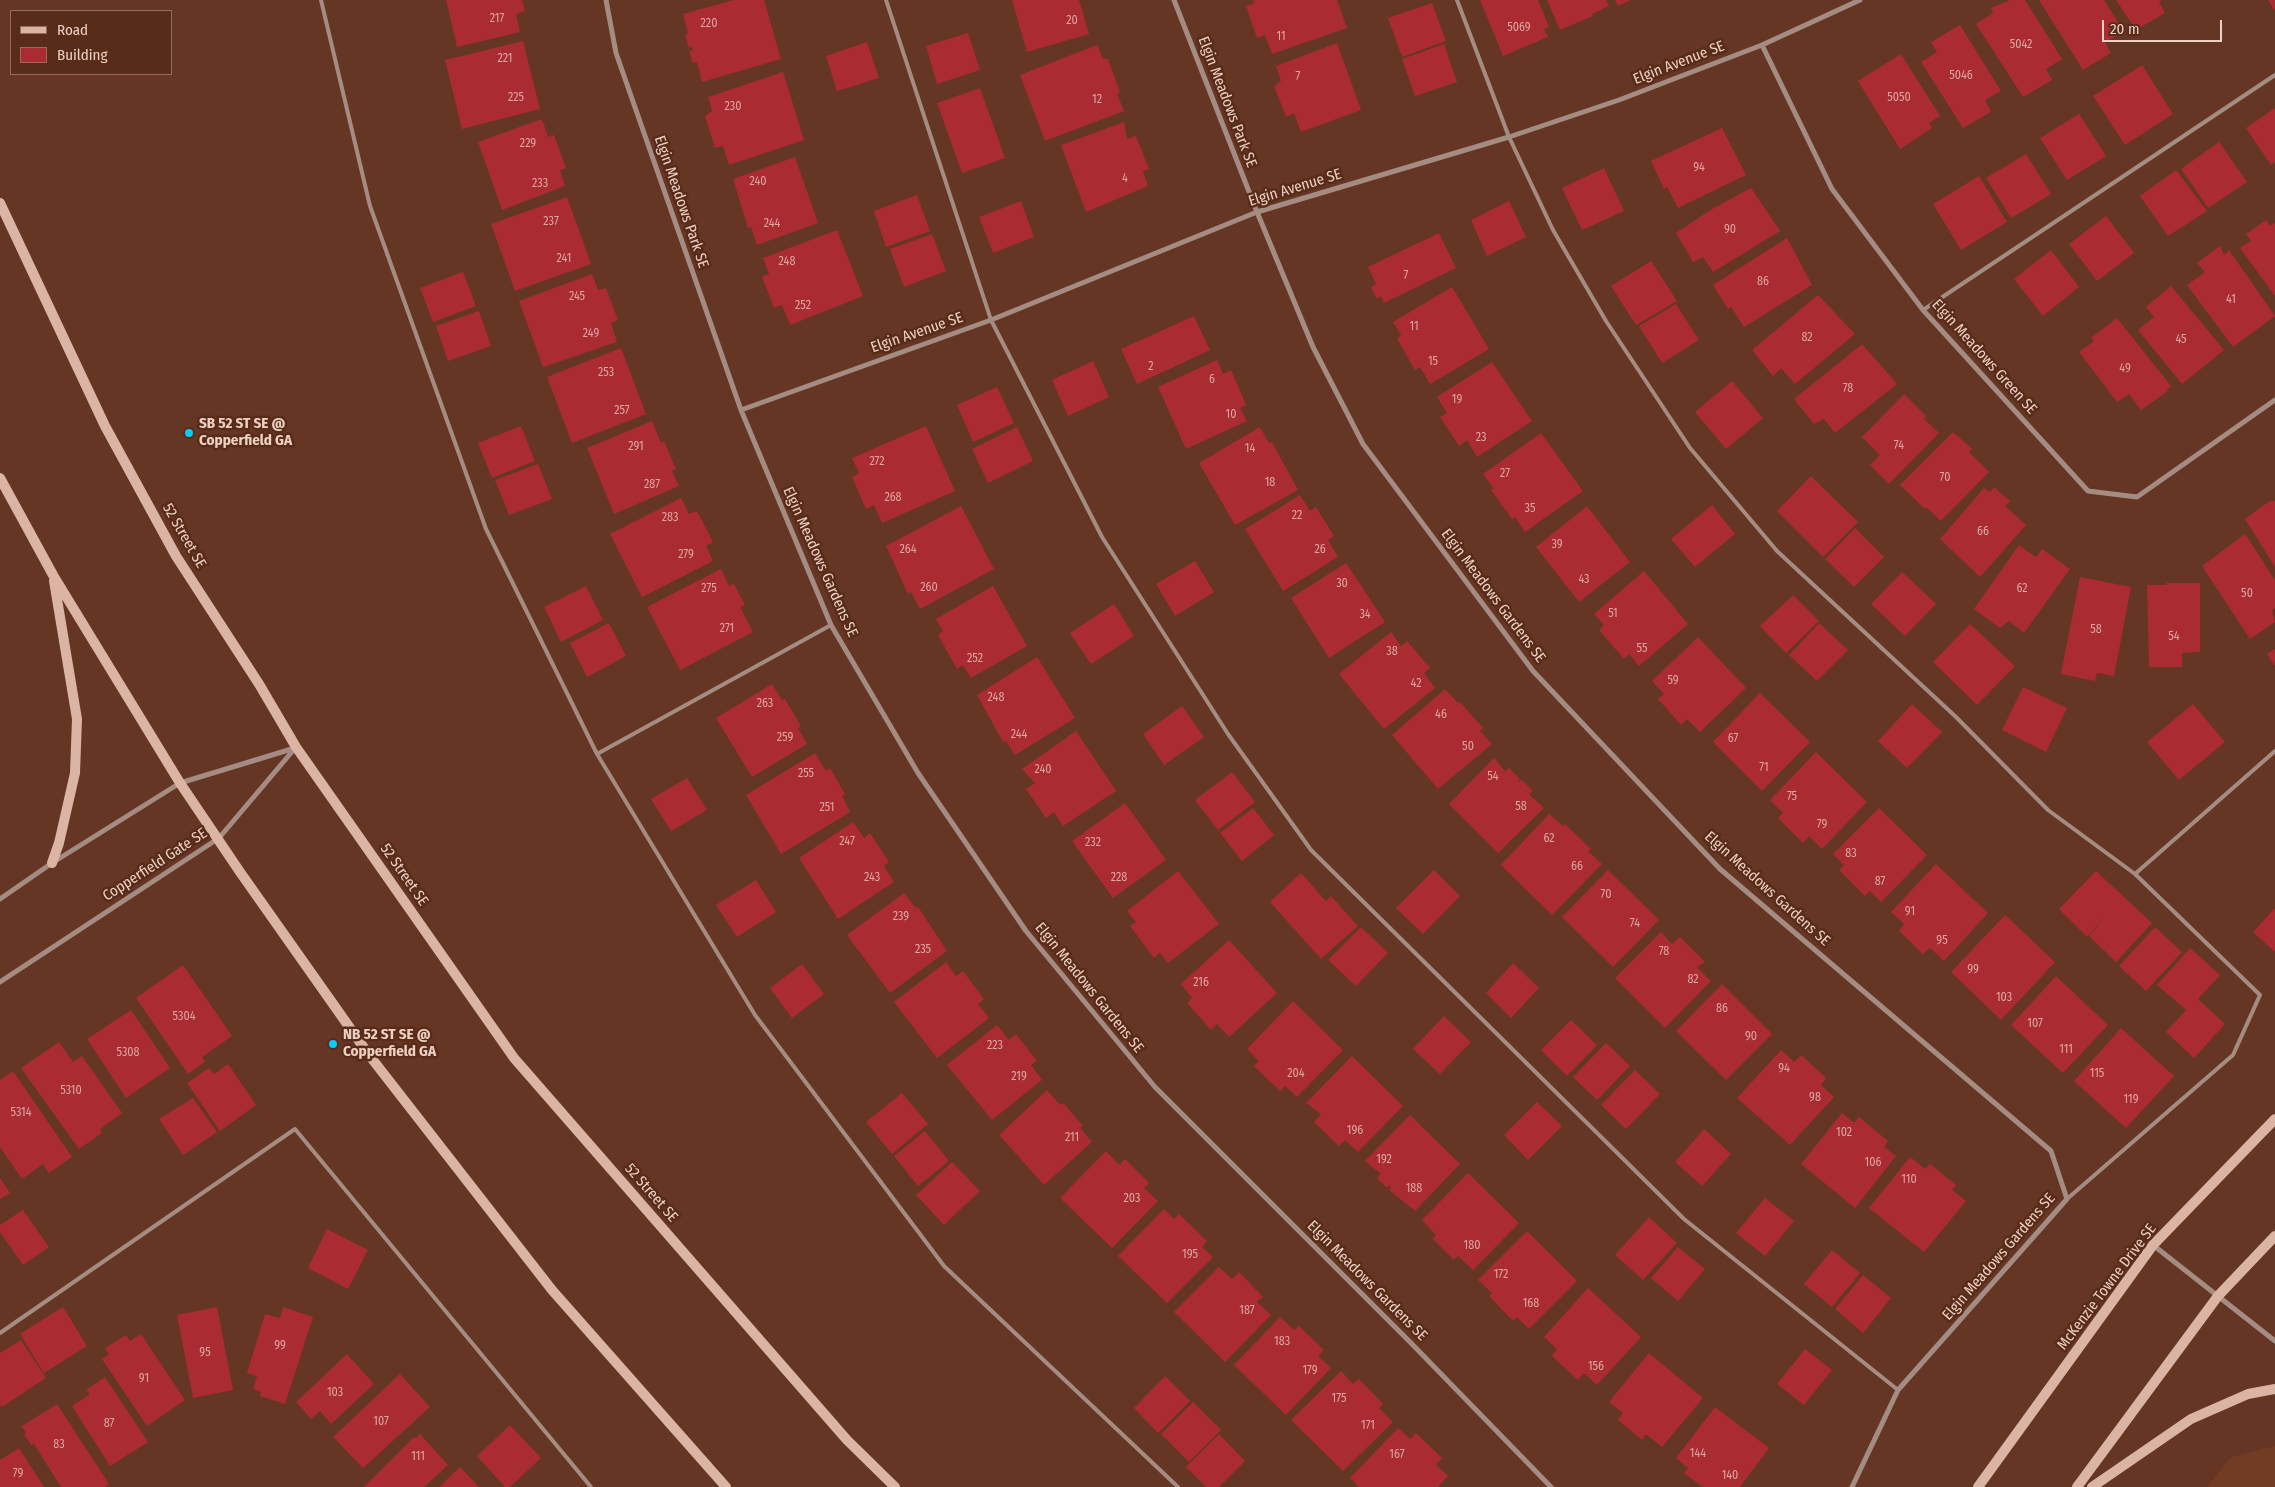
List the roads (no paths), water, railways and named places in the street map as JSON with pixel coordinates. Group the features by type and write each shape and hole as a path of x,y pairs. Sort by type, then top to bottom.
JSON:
{"main road":[{"name":"52 Street SE","path":"0,203 105,426 176,556 259,684 296,747 514,1058 847,1440 895,1487"},
{"path":"0,478 53,575 180,783 240,872 369,1055 552,1290 726,1487"},
{"path":"52,863 59,843 75,773 77,719 53,575"},
{"name":"McKenzie Towne Drive SE","path":"1978,1487 2153,1246 2275,1119"},
{"path":"2076,1487 2218,1296 2275,1236"},
{"path":"2092,1487 2191,1419 2248,1394 2275,1389"}],"street":[{"name":"Elgin Meadows Park SE","path":"606,0 616,53 741,410"},
{"name":"Elgin Meadows Park SE","path":"1174,0 1257,212"},
{"name":"Elgin Avenue SE","path":"741,410 991,320 1257,212 1509,137 1619,100 1762,45 1860,0"},
{"name":"Elgin Meadows Green SE","path":"1762,45 1832,189 1923,310 2088,491 2137,497 2275,400"},
{"name":"Elgin Meadows Gardens SE","path":"1257,212 1313,347 1363,444 1533,671 1720,869 2050,1151 2068,1199 1898,1390 1852,1487"},
{"name":"Elgin Meadows Gardens SE","path":"741,410 831,625 918,773 1026,931 1155,1087 1410,1342 1551,1487"},
{"path":"0,899 52,863 180,783 296,747"},
{"name":"Copperfield Gate SE","path":"0,982 218,838 296,747"},
{"path":"2153,1246 2275,1341"}],"lane":[{"path":"321,0 370,206 486,529 597,754 755,1015 944,1266 1178,1487"},
{"path":"886,0 991,320 1102,537 1228,734 1311,850 1684,1219 1898,1390"},
{"path":"1457,0 1509,137 1553,230 1606,321 1690,448 1777,551 1956,717 2048,810 2135,874 2260,995 2233,1055 2068,1199"},
{"path":"1923,310 2275,75"},
{"path":"597,754 831,625"},
{"path":"2135,874 2275,751"},
{"path":"0,1333 295,1129 591,1487"}],"place":[{"name":"SB 52 ST SE @ Copperfield GA","path":"189,433"},
{"name":"NB 52 ST SE @ Copperfield GA","path":"333,1044"}]}
